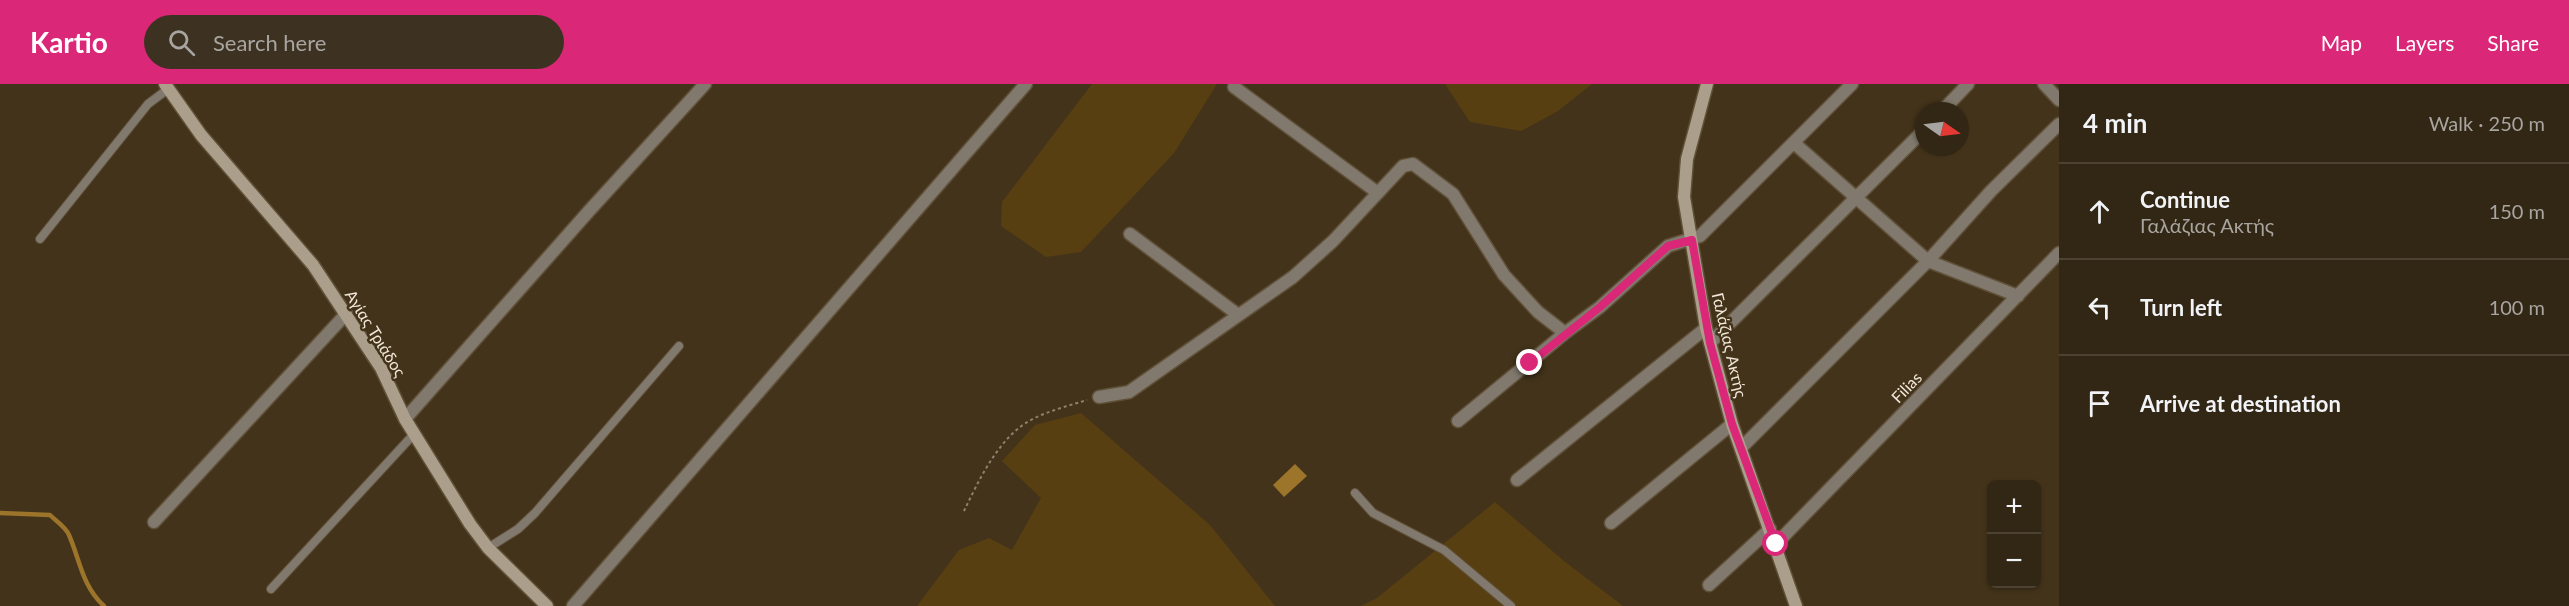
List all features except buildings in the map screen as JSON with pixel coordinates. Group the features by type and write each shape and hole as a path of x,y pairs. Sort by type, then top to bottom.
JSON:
{"street":[{"path":"405,419 705,84"},
{"path":"573,606 1026,84"},
{"name":"Γαλάζιας Ακτής","path":"1707,84 1687,159 1684,197 1706,328 1732,424 1797,606"},
{"path":"1458,421 1600,307 1668,246 1700,236 1852,84"},
{"path":"1951,102 1968,84"},
{"path":"2044,84 2059,100"},
{"name":"Αγίας Τριάδος","path":"166,86 201,135 313,265 381,368 405,419 470,524 488,548 547,606"},
{"path":"1234,87 1378,193"},
{"path":"1741,448 1928,261 1991,191 2059,124"},
{"path":"1710,343 1915,139"},
{"path":"1794,143 1928,261 2018,296"},
{"path":"1099,397 1129,392 1237,314 1293,277 1333,242 1403,166 1413,164 1453,194 1504,275 1538,312 1565,333"},
{"path":"1130,234 1237,314"},
{"name":"Filias","path":"1776,544 2059,252"},
{"path":"154,522 346,314"},
{"path":"1517,480 1706,328"},
{"path":"1611,523 1732,424"},
{"path":"1709,585 1770,529"}],"lane":[{"path":"39,238 148,104 166,86"},
{"path":"488,548 518,529 535,513 679,346"},
{"path":"271,589 414,434"},
{"path":"1355,493 1372,513 1444,550 1511,606"}],"path":[{"path":"964,511 984,471 1005,444 1028,422 1099,397"}],"shaded area":[{"path":"1092,84 1217,84 1174,153 1081,252 1046,257 1001,226 1002,202"},
{"path":"1445,84 1592,84 1558,111 1521,131 1470,122"},
{"path":"1081,413 1210,525 1275,606 917,606 959,550 989,538 1012,550 1041,498 1002,461 1035,425"},
{"path":"1295,464 1307,476 1284,497 1273,485"},
{"path":"1495,502 1564,561 1623,606 1361,606 1377,598"}],"waterway":[{"path":"0,513 50,515 61,524 69,535 86,581 104,606"}],"route":[{"path":"1530,363 1600,307 1668,246 1692,240 1706,328 1732,424 1776,544"}]}
